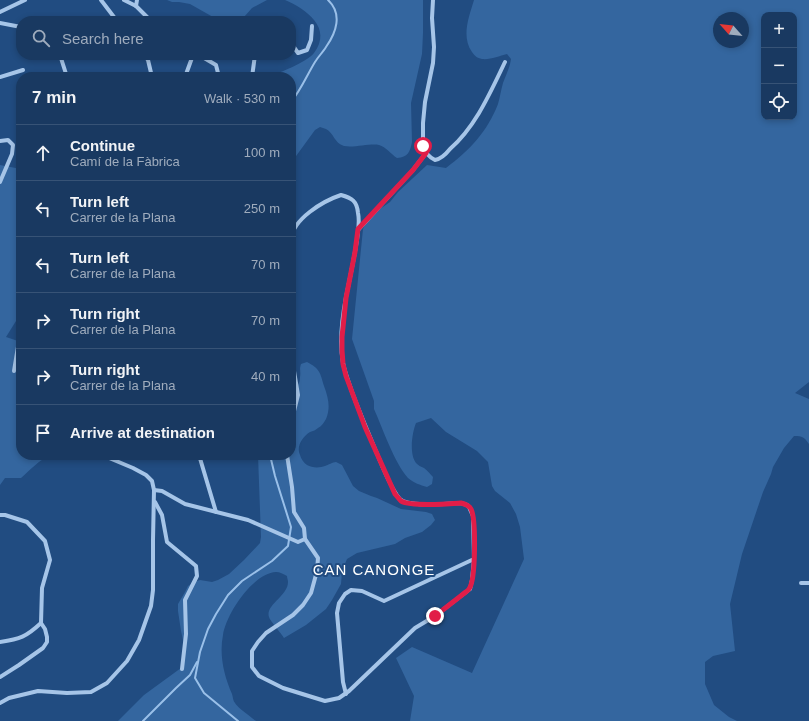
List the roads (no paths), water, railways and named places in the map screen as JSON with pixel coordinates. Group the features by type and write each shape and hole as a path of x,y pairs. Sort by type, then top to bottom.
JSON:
{"street":[{"path":"0,12 25,0"},
{"path":"101,0 113,16"},
{"path":"124,0 136,6 146,16"},
{"path":"136,6 137,0"},
{"path":"433,0 433,63 425,102 423,123 423,146 426,153 435,160 439,159 465,135 481,110 505,62"},
{"path":"0,23 16,27"},
{"path":"296,50 298,53 307,50 311,40 312,26"},
{"path":"62,60 65,72"},
{"path":"148,60 151,72"},
{"path":"187,72 191,60"},
{"path":"208,60 216,65 218,72"},
{"path":"253,72 254,60"},
{"path":"16,72 23,70"},
{"path":"0,77 16,72"},
{"path":"0,140 8,140 13,145 12,154 0,182"},
{"path":"358,229 413,170 426,153"},
{"path":"288,460 294,512 304,528 305,540 318,558 317,571 311,593 303,605 293,615 266,633 258,642 252,651 252,667 259,676 283,688 325,701 339,698 346,694 415,628 435,616 470,589 474,559 473,516 467,505 461,503 421,504 401,501 395,494 365,427 343,364 342,350 346,298 358,229 358,212 354,200 341,196 322,204 298,222 296,226"},
{"path":"14,371 16,359"},
{"path":"296,383 298,395 296,403"},
{"path":"0,703 9,698 38,691 67,693 91,692 107,683 127,661 139,640 151,606 154,590 154,490 152,481 146,475 114,460"},
{"path":"200,460 216,512"},
{"path":"154,490 162,491 185,504 248,520 298,542 305,540"},
{"path":"155,502 162,515 167,542 196,566 197,576 185,600 186,634 182,668"},
{"path":"0,515 6,515 27,522 45,541 50,560 42,588 41,623 45,629 47,642 43,648 0,677"},
{"path":"346,694 343,682 337,613 339,603 345,594 351,590 362,591 384,601 474,559"},
{"path":"801,583 809,583"},
{"path":"0,642 24,637 41,623"}],"waterway":[{"path":"296,95 315,62 333,36 337,17 333,5 328,0"},
{"path":"238,721 204,693 195,678 200,652 208,629 228,595 242,581 272,561 288,546 291,527 271,460"},
{"path":"143,721 190,675 197,662"}],"district":[{"name":"CAN CANONGE","path":"374,569"}]}
